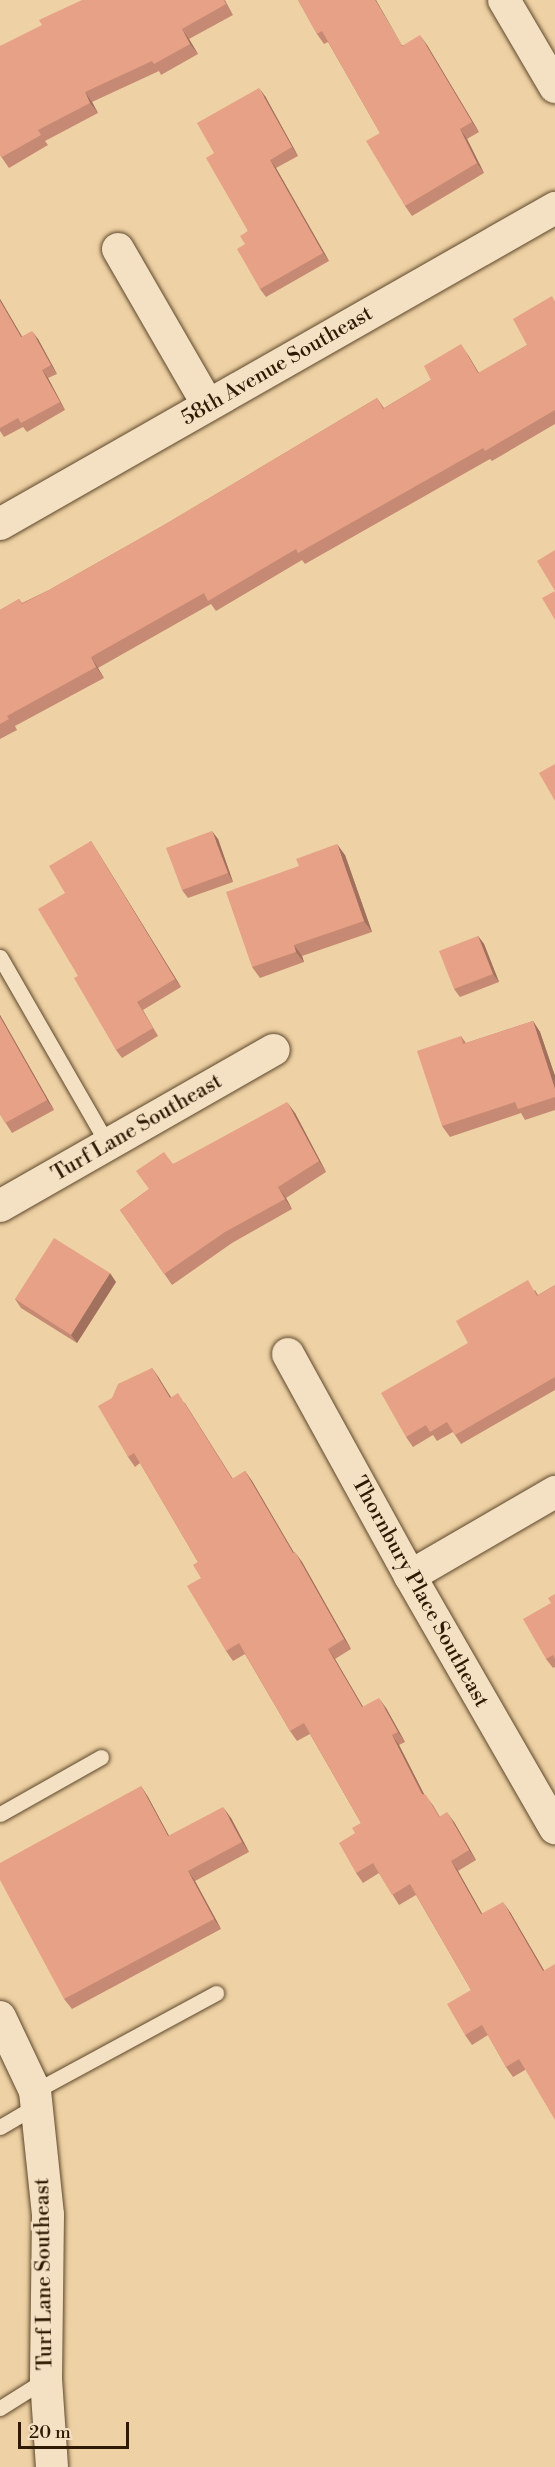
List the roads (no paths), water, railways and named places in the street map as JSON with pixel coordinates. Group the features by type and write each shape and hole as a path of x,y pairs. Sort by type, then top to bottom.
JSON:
{"street":[{"path":"504,0 555,87"},
{"name":"58th Avenue Southeast","path":"0,524 555,208"},
{"path":"118,249 208,405"},
{"name":"Turf Lane Southeast","path":"0,1206 274,1050"},
{"name":"Thornbury Place Southeast","path":"288,1354 410,1576 555,1828"},
{"path":"410,1576 555,1492"},
{"name":"Turf Lane Southeast","path":"0,2017 35,2099 48,2215 46,2379 52,2467"}],"lane":[{"path":"0,957 108,1145"},
{"path":"0,1814 101,1757"},
{"path":"0,2127 35,2099 216,1993"},
{"path":"0,2408 46,2379"}]}
